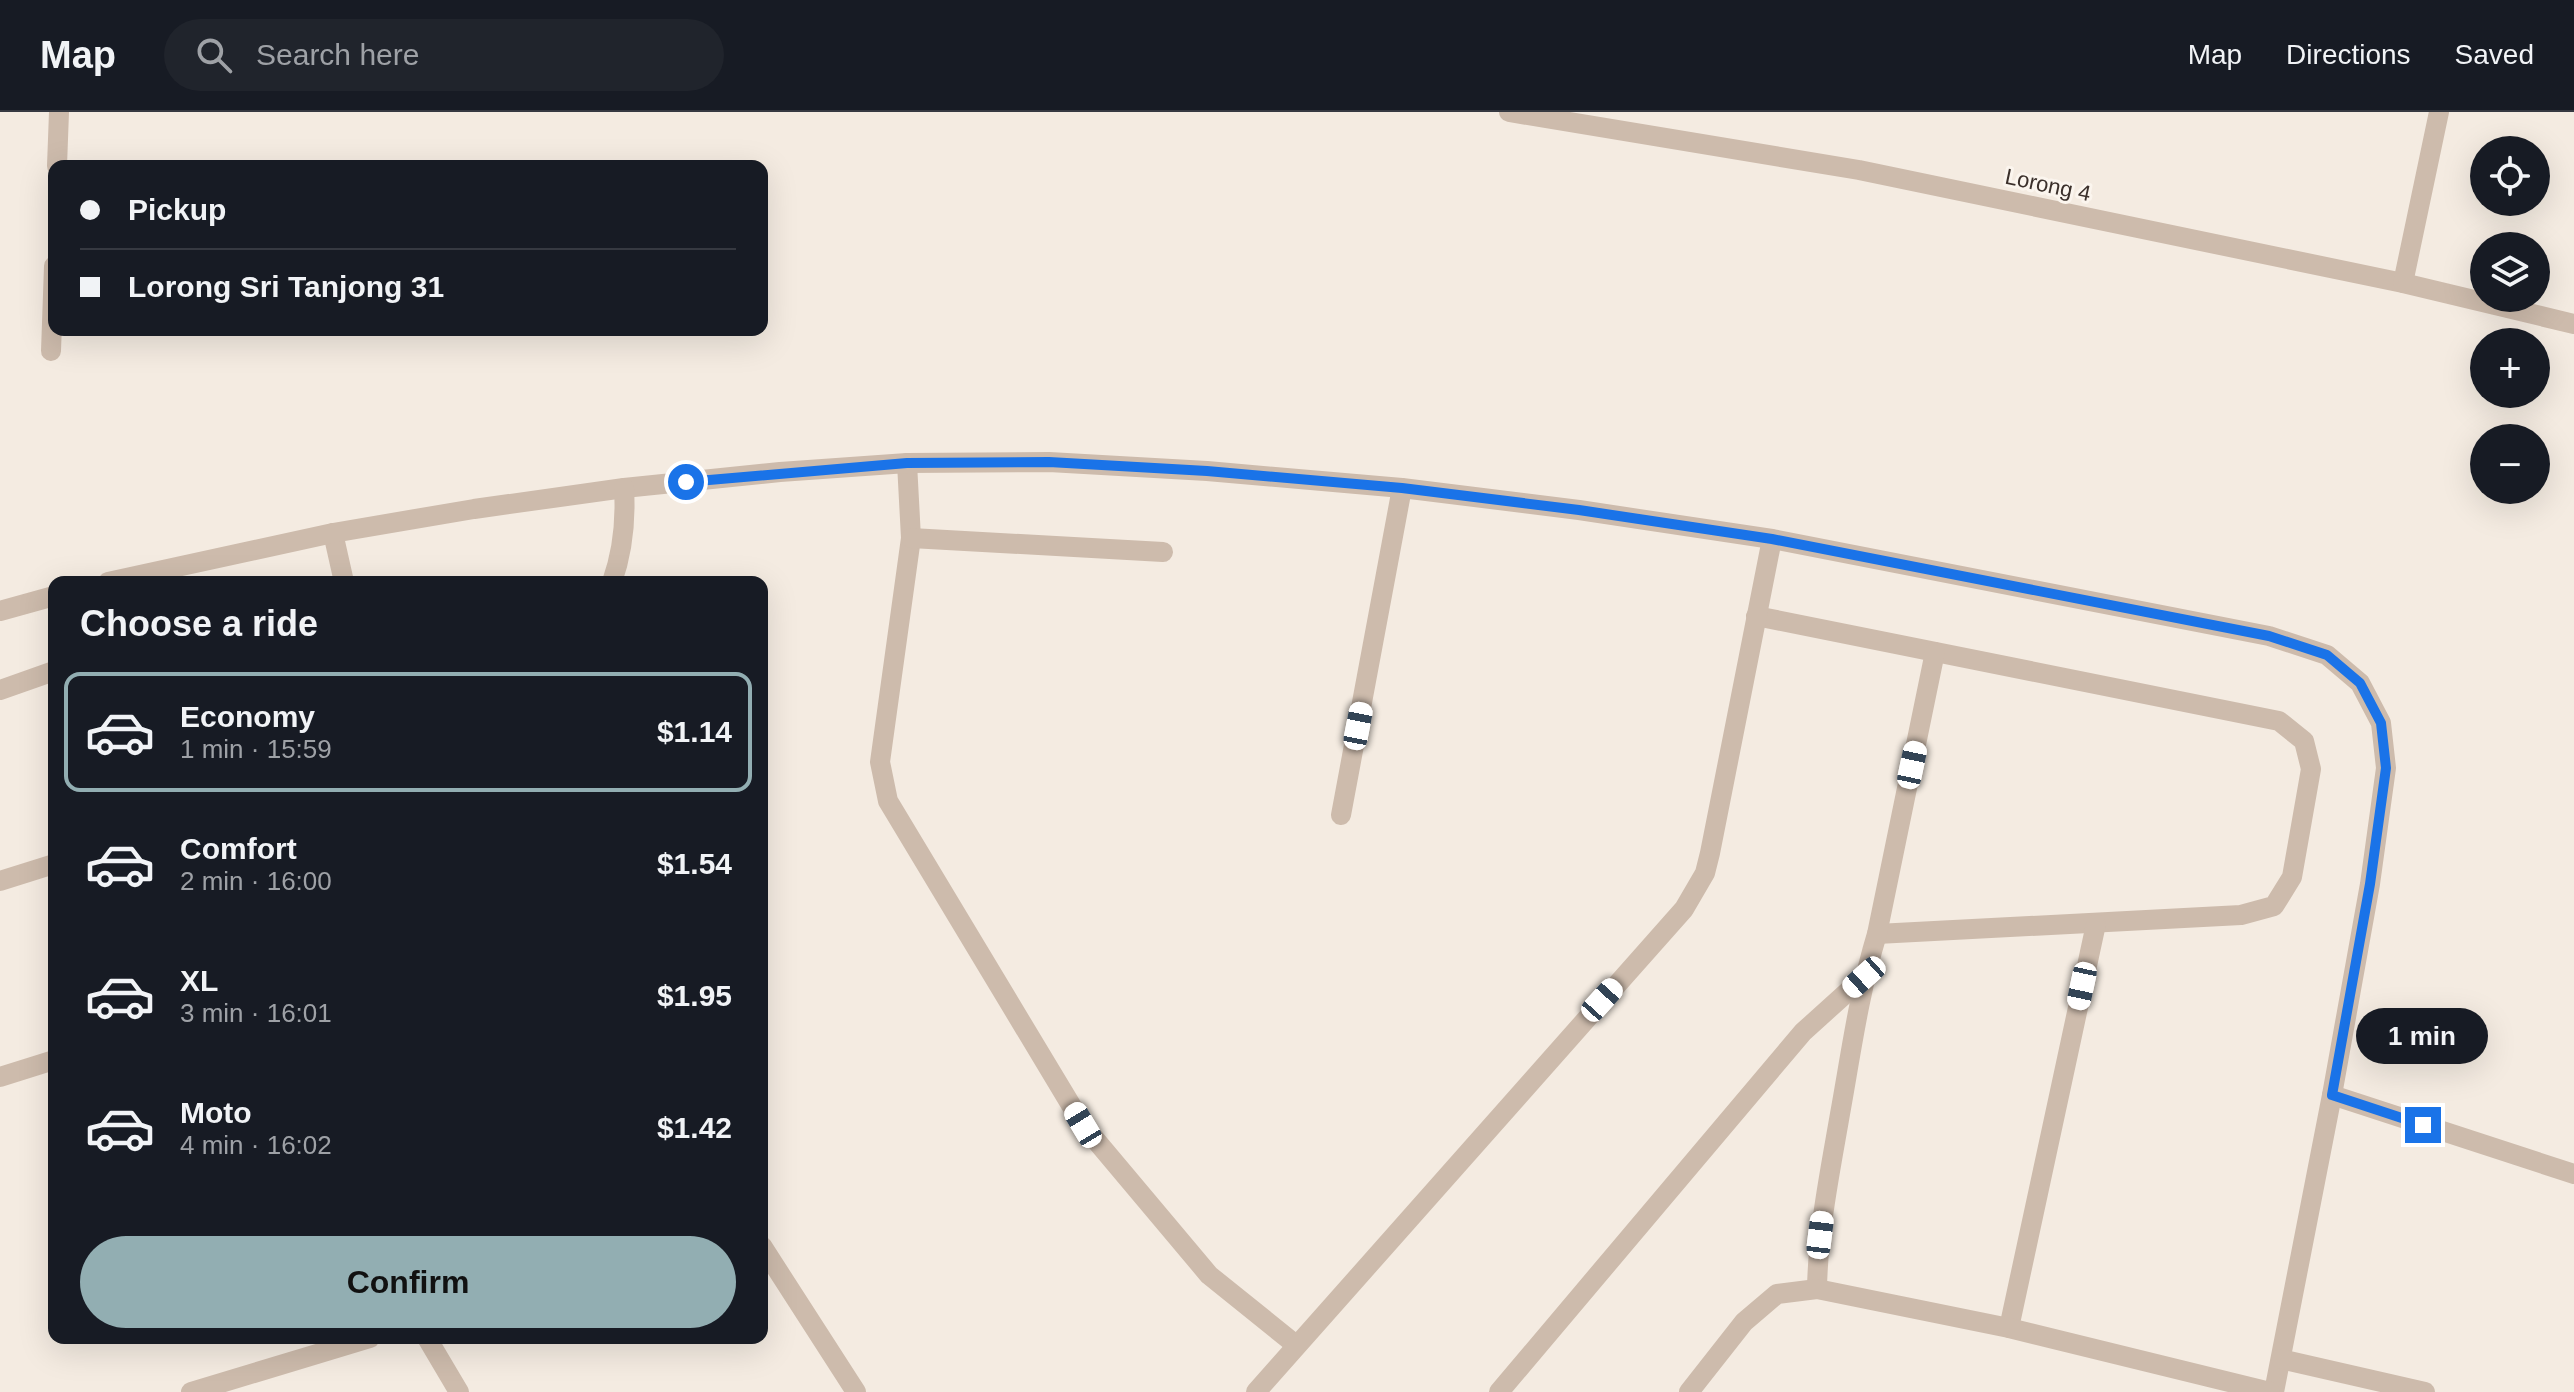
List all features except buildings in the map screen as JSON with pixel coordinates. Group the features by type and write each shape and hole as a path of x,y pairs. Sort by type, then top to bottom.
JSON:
{"street":[{"path":"57,160 59,112"},
{"name":"Lorong 4","path":"1509,112 1859,170 2403,283 2574,324"},
{"path":"2403,283 2439,112"},
{"path":"51,351 52,336"},
{"path":"907,463 911,538 880,762 888,801 1083,1125 1209,1275 1296,1345"},
{"path":"136,576 333,533 624,488 907,463 1065,463 1207,471 1402,488 1772,539 2269,636 2327,655 2360,683 2381,723 2386,768 2370,884 2332,1095 2272,1392 2009,1328 1817,1289 1777,1294 1744,1322 1689,1392"},
{"path":"614,576 621,556 626,514 624,488"},
{"path":"1341,815 1402,488"},
{"path":"333,533 343,576"},
{"path":"911,538 1163,552"},
{"path":"1256,1392 1696,892 1710,853 1772,539"},
{"path":"0,611 48,598"},
{"path":"1756,616 2279,721 2304,741 2311,769 2295,861 2292,877 2274,906 2241,915 1877,934"},
{"path":"1817,1289 1823,1213 1864,977 1877,934 1935,652"},
{"path":"0,690 48,673"},
{"path":"0,881 48,866"},
{"path":"2009,1328 2096,924"},
{"path":"1499,1392 1803,1032 1864,977"},
{"path":"0,1077 48,1062"},
{"path":"2332,1095 2574,1174"},
{"path":"768,1255 856,1392"},
{"path":"191,1392 350,1344"},
{"path":"431,1344 459,1392"},
{"path":"2281,1359 2425,1392"}],"route":[{"path":"686,482 907,463 1049,462 1207,471 1402,488 1772,539 2269,636 2327,655 2360,683 2381,723 2386,768 2370,884 2332,1095 2423,1125"}]}
